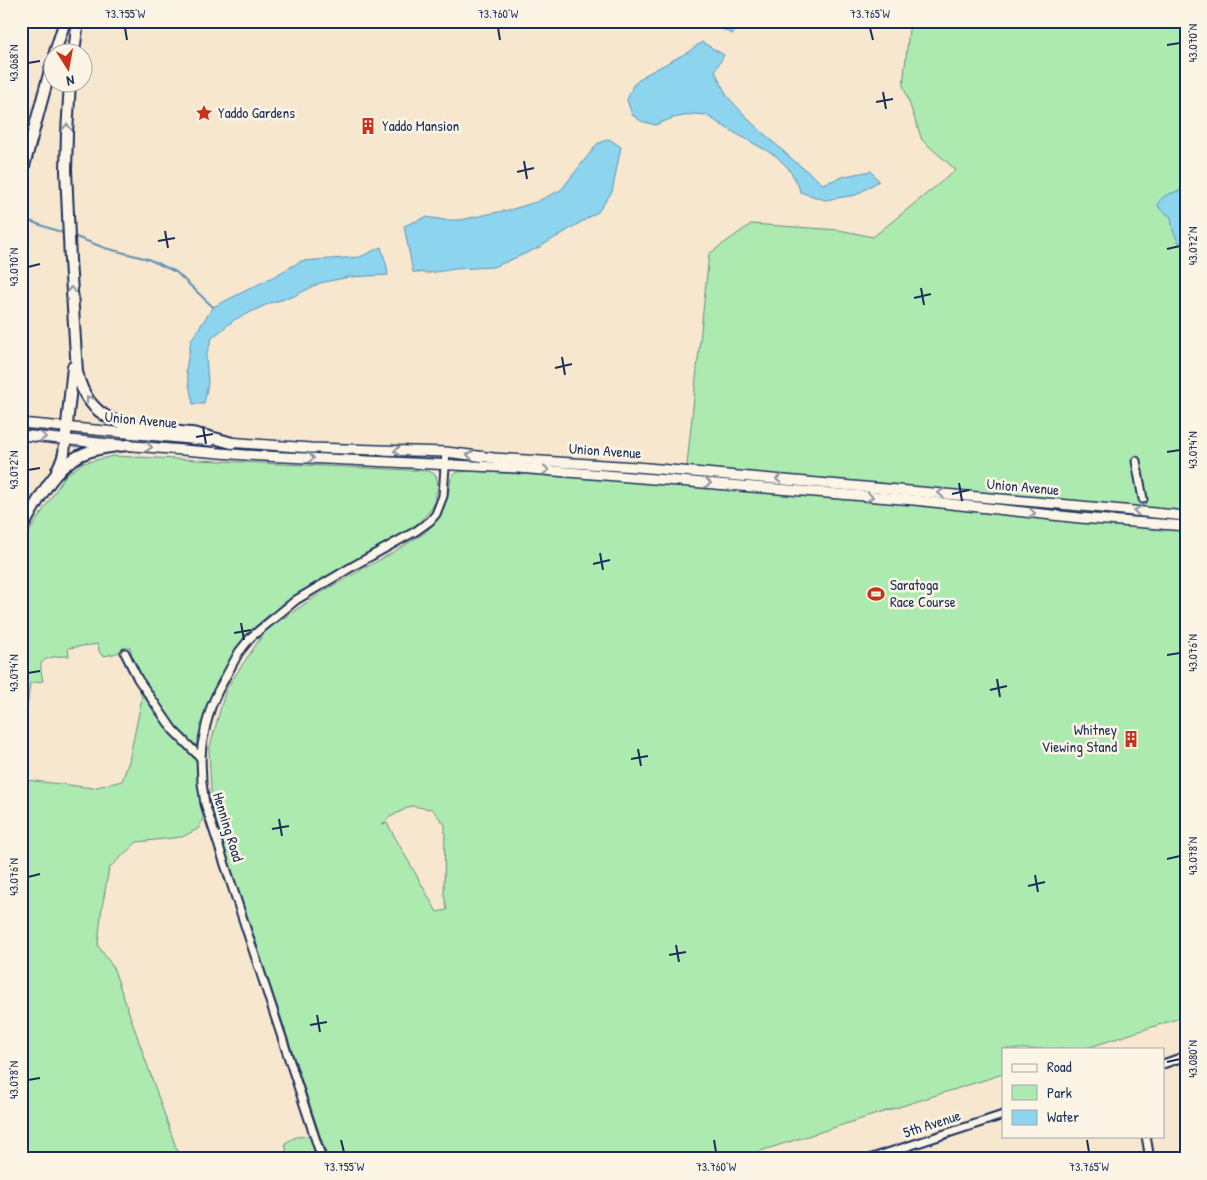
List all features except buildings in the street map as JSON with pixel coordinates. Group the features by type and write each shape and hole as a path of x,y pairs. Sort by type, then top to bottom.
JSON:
{"highway":[{"path":"58,42 65,21"},
{"path":"75,42 78,21"},
{"path":"21,177 44,92"},
{"path":"69,92 66,170 68,235 74,338 77,372 81,386 90,402 104,415 124,425 194,433 232,443"},
{"path":"21,530 62,460 72,380 74,338"},
{"path":"53,478 66,464 82,454 101,448 129,445"}],"main road":[{"name":"Union Avenue","path":"21,423 232,443 311,448 446,452 494,458 636,466 1186,516"},
{"name":"Union Avenue","path":"21,435 245,455 518,468 904,500 1080,518 1186,526"}],"street":[{"name":"Henning Road","path":"322,1159 210,822 202,783 202,745 211,707 239,652 251,637 296,600 416,531 436,514 443,496 446,452"},
{"path":"1136,461 1143,499"},
{"path":"125,653 138,679 173,730 201,758"},
{"path":"1164,1064 1186,1056"},
{"name":"5th Avenue","path":"869,1159 1002,1115"},
{"path":"1146,1138 1150,1159"}],"green space":[{"name":"Saratoga Race Course","path":"910,21 1186,21 1186,1016 1087,1048 1002,1048 1002,1074 735,1159 328,1159 212,810 209,750 226,689 266,630 327,589 426,532 441,515 451,479 458,472 470,471 685,484 709,254 751,224 839,230 873,237 956,170 922,140 903,85","holes":["411,806 432,809 445,825 444,894 447,910 437,912 387,823 382,824 390,817"]},
{"path":"113,456 429,471 436,475 438,486 433,507 416,526 348,564 278,607 256,626 238,646 215,688 197,742 197,771 203,818 198,829 182,837 137,842 109,868 98,946 113,967 180,1159 21,1159 21,760 26,780 93,788 122,781 129,761 142,698 130,647 104,656 100,653 98,644 68,648 69,656 54,657 43,661 41,668 43,681 30,683 21,758 21,545 65,476 83,463"},
{"path":"310,1136 317,1159 288,1159 285,1143 296,1137"}],"water":[{"path":"715,21 747,21 732,34 713,24"},
{"path":"702,42 724,55 715,71 727,96 751,122 823,184 845,176 871,171 879,181 856,195 825,200 800,192 798,184 788,168 776,156 706,115 694,114 673,118 655,125 641,121 632,115 627,100 633,85 645,75 688,52"},
{"path":"609,139 621,147 612,192 598,212 538,248 493,267 455,269 429,273 413,272 404,226 426,217 460,220 513,209 536,202 561,190 597,144"},
{"path":"1186,189 1186,243 1179,243 1173,231 1171,217 1160,209 1158,205 1159,201 1165,196"},
{"path":"381,247 388,275 349,277 320,283 292,297 270,303 234,320 212,338 206,356 208,383 204,404 193,404 186,370 191,340 213,307 301,261 360,257"}],"waterway":[{"path":"21,218 63,233"},
{"path":"76,237 105,248 148,259 176,272 213,307"}],"place":[{"name":"Yaddo Gardens","path":"204,113"},
{"name":"Yaddo Mansion","path":"368,126"},
{"name":"Saratoga Race Course","path":"876,594"},
{"name":"Whitney Viewing Stand","path":"1131,739"}]}
